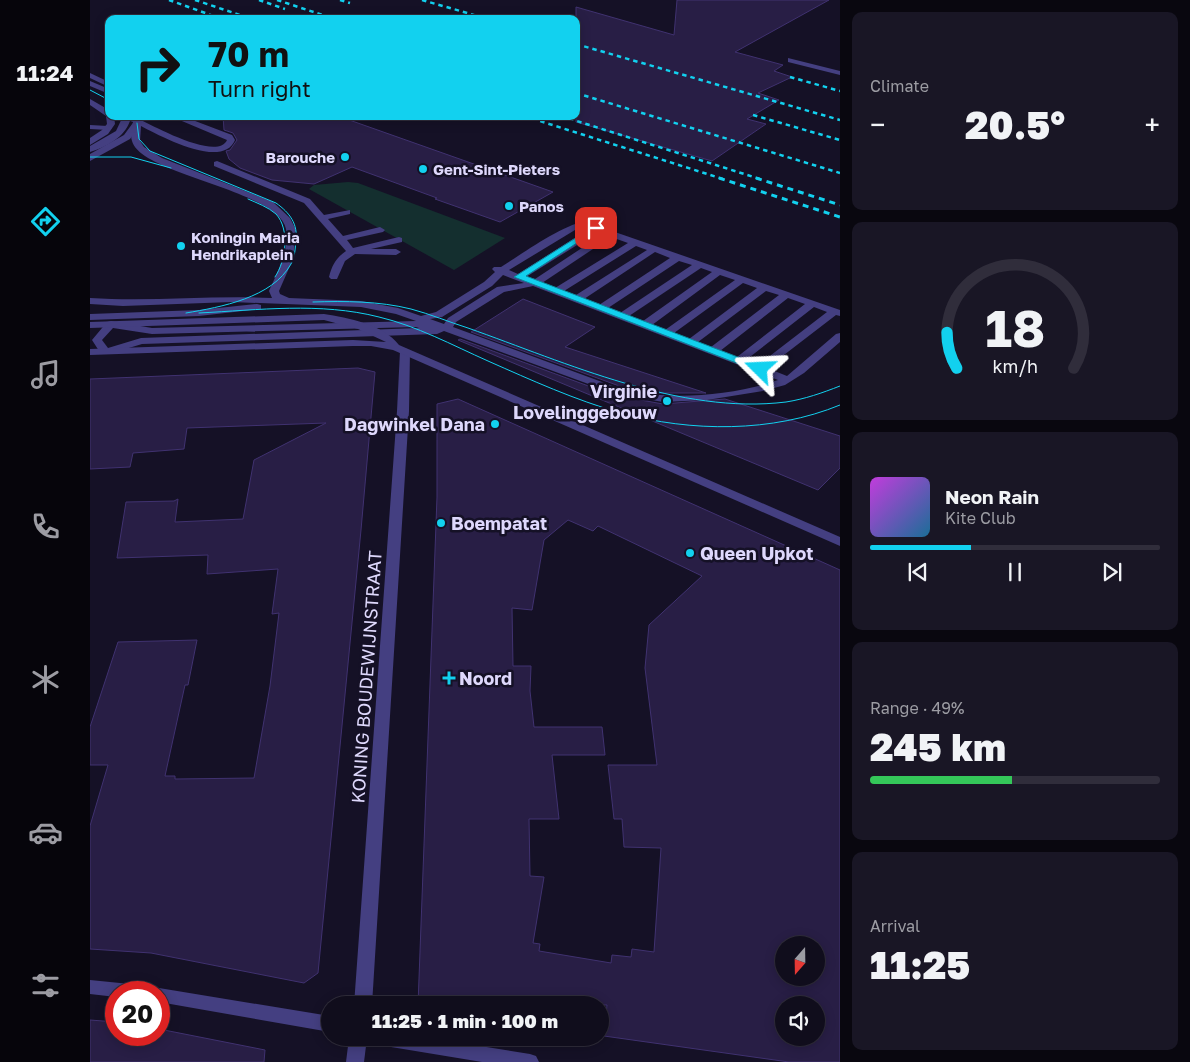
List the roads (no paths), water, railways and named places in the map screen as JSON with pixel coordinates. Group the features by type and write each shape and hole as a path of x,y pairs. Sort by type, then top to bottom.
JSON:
{"street":[{"path":"791,60 840,73"},
{"path":"90,75 105,85"},
{"path":"90,83 105,86"},
{"path":"90,101 105,108"},
{"path":"100,106 105,110"},
{"path":"90,142 108,128 111,124 111,120"},
{"path":"90,149 116,136 124,128 126,120"},
{"path":"90,158 127,137 138,120"},
{"path":"139,120 136,141 141,149 159,160 270,204 282,213 291,230 288,259 274,291 276,296 284,300 300,303"},
{"path":"143,120 204,150 222,149 231,140 229,137 184,120"},
{"path":"90,128 108,128"},
{"path":"217,164 307,201 351,251 396,252"},
{"path":"322,218 347,212"},
{"path":"788,380 497,269 576,222 836,313"},
{"path":"105,352 141,341 437,331 447,328 452,320 501,289 526,286 538,281 605,238 608,232 596,225 582,224 572,228 501,271 488,284 438,315 426,317 420,324"},
{"path":"519,277 596,228"},
{"path":"340,239 380,230"},
{"path":"541,285 616,236"},
{"path":"334,277 337,263 351,251 399,240"},
{"path":"557,291 636,242"},
{"path":"577,299 654,249"},
{"path":"601,308 678,257"},
{"path":"622,316 699,265"},
{"path":"645,325 718,272"},
{"path":"667,333 741,280"},
{"path":"691,342 763,288"},
{"path":"713,351 785,296"},
{"path":"91,310 171,314 300,303"},
{"path":"91,310 300,303 361,304 398,311 617,391 646,398 677,401 695,400 765,387 788,380 840,336"},
{"path":"739,361 811,305"},
{"path":"760,369 836,313"},
{"path":"90,325 310,316 336,319 359,326 391,340 400,349"},
{"path":"111,324 133,330 152,331 420,324 427,329 437,331"},
{"path":"105,352 97,340 111,324"},
{"path":"90,352 337,343 371,343 400,349 840,542"},
{"name":"KONING BOUDEWIJNSTRAAT","path":"364,996 403,411 400,349"},
{"path":"90,986 105,988"},
{"path":"170,997 321,1021"},
{"path":"355,1062 357,1046"},
{"path":"433,1046 530,1062"}],"tram line":[{"path":"90,90 105,98"},
{"path":"137,123 139,139 150,151 276,203 289,215 296,229 295,253 291,264 272,285 259,293 230,304 186,313"},
{"path":"90,157 131,157 171,168"},
{"path":"248,199 276,214 283,228 285,236 284,254 275,277"},
{"path":"313,302 374,303 411,309 624,383 665,394 706,401 746,404 786,402 813,396 840,386"},
{"path":"199,313 312,308 357,312 379,317 421,331 587,402 621,413 675,424 731,427 759,425 787,421 840,405"}],"railway":[{"path":"169,0 211,15"},
{"path":"195,0 240,15"},
{"path":"259,0 285,9"},
{"path":"277,0 323,15"},
{"path":"340,0 350,3"},
{"path":"422,0 474,15"},
{"path":"580,45 840,120"},
{"path":"790,77 840,91"},
{"path":"580,94 840,173"},
{"path":"753,115 840,140"},
{"path":"537,120 723,179"},
{"path":"574,120 760,179"},
{"path":"719,178 840,217"},
{"path":"756,178 840,205"}],"place":[{"name":"Barouche","path":"345,157"},
{"name":"Gent-Sint-Pieters","path":"423,169"},
{"name":"Panos","path":"509,206"},
{"name":"Koningin Maria Hendrikaplein","path":"181,246"},
{"name":"Virginie Lovelinggebouw","path":"667,401"},
{"name":"Dagwinkel Dana","path":"495,424"},
{"name":"Boempatat","path":"441,523"},
{"name":"Queen Upkot","path":"690,553"},
{"name":"Noord","path":"449,678"}]}
